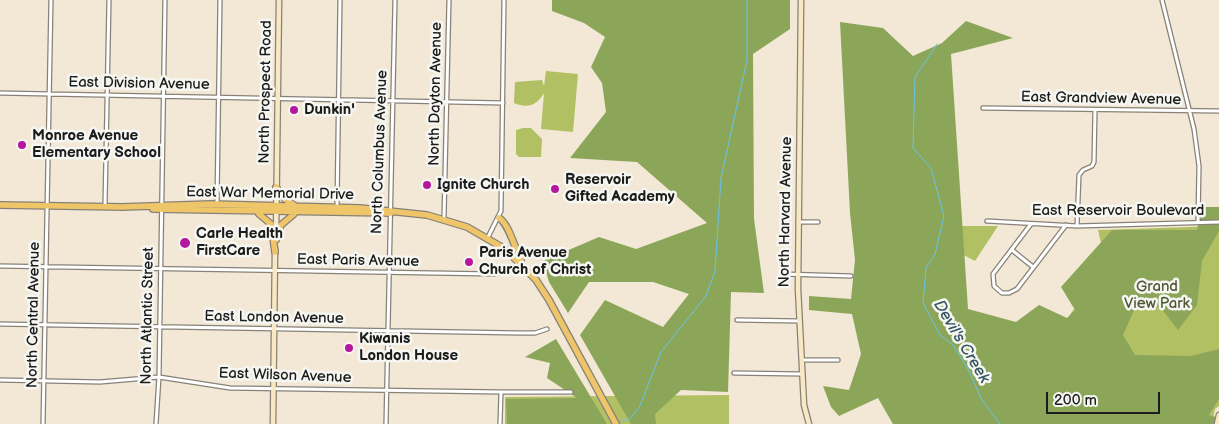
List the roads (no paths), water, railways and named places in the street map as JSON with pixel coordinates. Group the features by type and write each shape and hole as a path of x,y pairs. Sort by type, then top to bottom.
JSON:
{"highway":[{"path":"276,187 284,199 296,206"},
{"name":"East War Memorial Drive","path":"162,208 217,204 276,205 337,207 418,214 444,218 488,237 505,249 527,270 549,300 616,424"},
{"name":"East War Memorial Drive","path":"0,205 276,212 391,212"},
{"path":"225,211 256,213 267,218 273,229 275,252"},
{"path":"276,244 277,233 285,220 293,214 304,212"},
{"path":"499,218 507,224 512,244 527,270"}],"street":[{"name":"North Central Avenue","path":"43,424 51,94 51,0"},
{"path":"105,207 109,0"},
{"name":"North Atlantic Street","path":"156,424 159,377 165,0"},
{"path":"217,204 220,0"},
{"name":"North Prospect Road","path":"273,424 279,0"},
{"path":"337,207 340,0"},
{"name":"North Columbus Avenue","path":"386,424 395,0"},
{"name":"North Dayton Avenue","path":"444,218 449,0"},
{"path":"488,237 501,211 504,0"},
{"name":"North Harvard Avenue","path":"801,0 798,275 804,411 809,424"},
{"path":"1162,0 1190,111 1198,162 1198,222"},
{"name":"East Division Avenue","path":"0,93 503,103"},
{"name":"East Grandview Avenue","path":"983,108 1219,111"},
{"path":"1077,226 1079,175 1083,170 1092,166 1094,162 1095,110"},
{"path":"798,222 818,222"},
{"name":"East Reservoir Boulevard","path":"987,222 1077,226 1219,222"},
{"path":"1032,223 993,274 994,283 998,290 1005,294 1015,291 1066,225"},
{"path":"1012,250 1033,267"},
{"name":"East Paris Avenue","path":"0,266 494,274 506,271"},
{"path":"782,274 851,276"},
{"path":"737,320 800,321"},
{"name":"East London Avenue","path":"0,324 534,333 547,329"},
{"path":"801,360 838,360"},
{"path":"734,373 802,374"},
{"name":"East Wilson Avenue","path":"0,380 100,382 159,377 218,387 571,392"},
{"path":"500,424 501,392"},
{"path":"1217,424 1219,415"}],"waterway":[{"path":"622,421 629,419 639,408 661,352 706,296 715,271 721,178 747,60 747,0"},
{"name":"Devil's Creek","path":"937,44 915,77 913,148 931,168 944,216 935,254 926,268 923,303 940,335 953,345 967,367 982,400 1000,424"}],"place":[{"name":"Dunkin'","path":"294,110"},
{"name":"Monroe Avenue Elementary School","path":"22,145"},
{"name":"Ignite Church","path":"427,185"},
{"name":"Reservoir Gifted Academy","path":"555,189"},
{"name":"Carle Health FirstCare","path":"185,243"},
{"name":"Paris Avenue Church of Christ","path":"469,262"},
{"name":"Kiwanis London House","path":"349,348"}],"park label":[{"name":"Grand View Park","path":"1157,296"}]}
